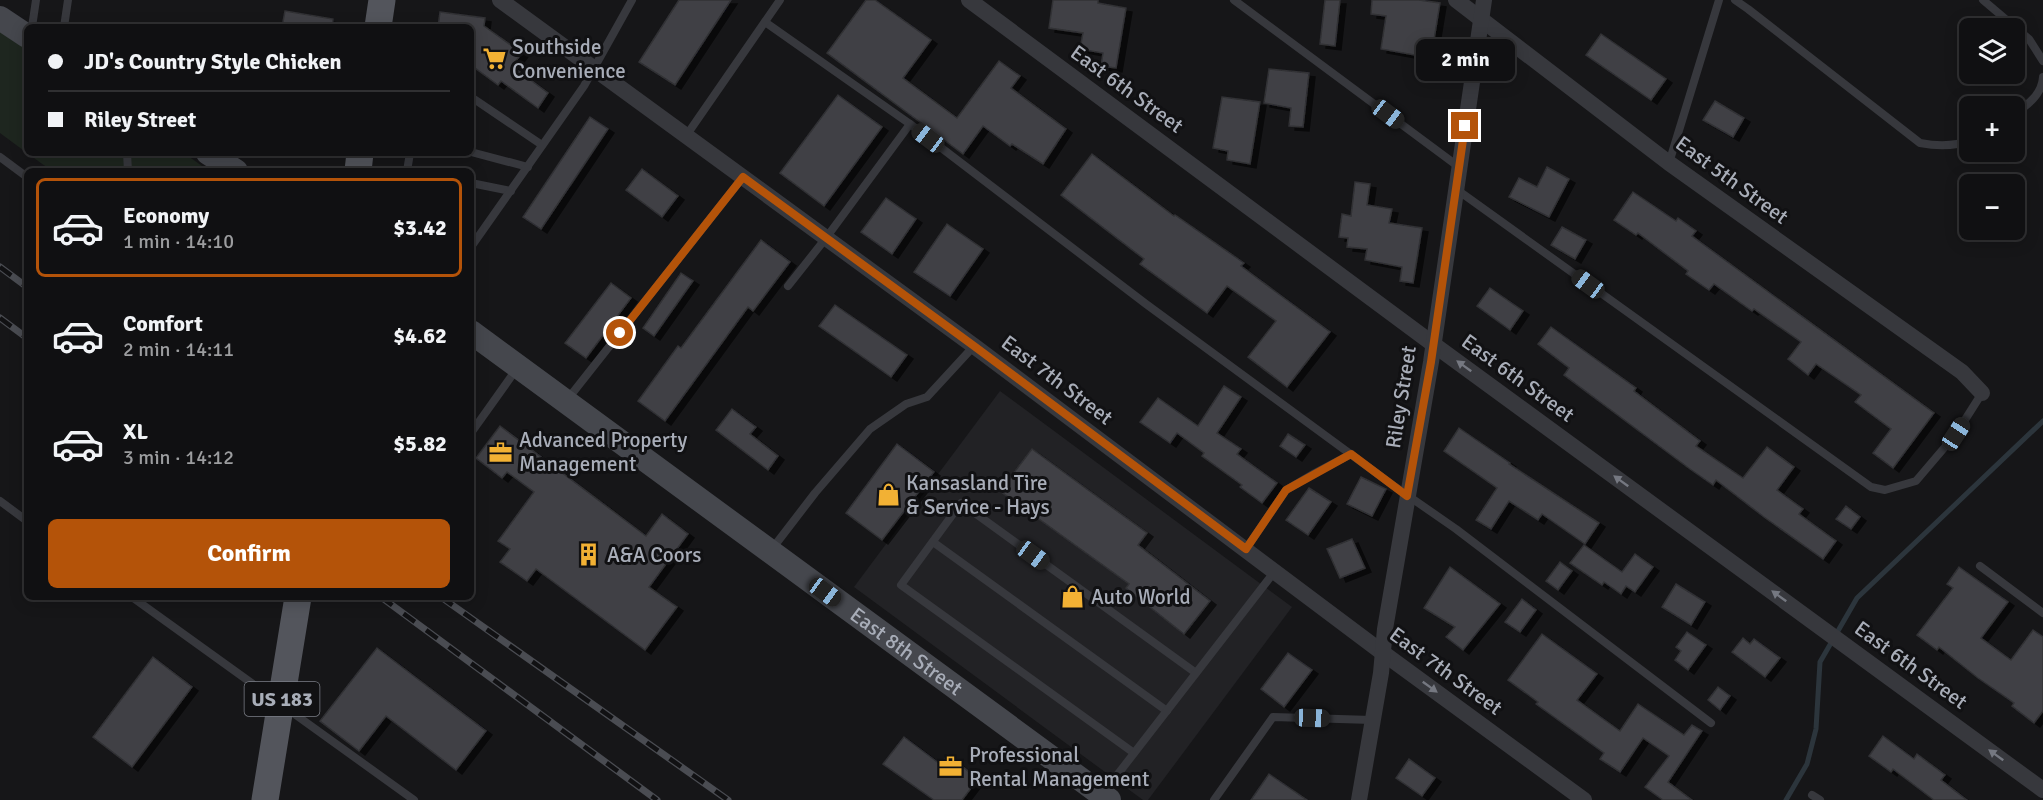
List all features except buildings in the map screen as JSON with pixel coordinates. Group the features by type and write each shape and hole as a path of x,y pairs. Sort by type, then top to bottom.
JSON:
{"main road":[{"path":"378,24 382,0"},
{"path":"0,18 24,34"},
{"path":"212,156 231,168"},
{"name":"East 8th Street","path":"474,334 1105,797"},
{"name":"US 183","path":"265,800 298,600"}],"street":[{"name":"East 7th Street","path":"500,0 974,346 1383,653 1584,800"},
{"name":"East 6th Street","path":"969,0 1433,344 2043,790"},
{"name":"East 5th Street","path":"1456,0 1669,163 1962,372 1982,393"},
{"name":"Riley Street","path":"1359,800 1433,344 1484,0"}],"lane":[{"path":"32,24 36,0"},
{"path":"64,24 68,0"},
{"path":"474,243 584,86 632,0"},
{"path":"686,136 780,0"},
{"path":"1234,0 1459,167"},
{"path":"1669,163 1719,0"},
{"path":"1735,0 1920,143 1936,146 1959,143"},
{"path":"1983,0 2029,39 2043,61"},
{"path":"765,22 910,124 1146,304 1407,496 1456,529 1711,723"},
{"path":"2025,107 2031,103 2043,83 2043,77"},
{"path":"474,99 542,145"},
{"path":"788,286 910,124"},
{"path":"474,153 528,167"},
{"path":"0,157 24,175"},
{"path":"565,402 743,177"},
{"path":"474,184 511,191"},
{"path":"1456,189 1871,487 1885,490 1916,481 1956,434 1982,393"},
{"path":"770,552 815,493 870,429 906,404 927,397 974,346"},
{"path":"474,429 518,367"},
{"path":"1246,549 1286,490 1351,454"},
{"path":"0,501 24,519"},
{"path":"1134,753 901,585 961,503 1196,673"},
{"path":"933,542 1167,711"},
{"path":"1980,566 2043,613"},
{"path":"1105,797 1134,753 1275,571"},
{"path":"136,600 414,800"},
{"path":"1214,800 1273,717 1372,720"}],"shaded area":[{"path":"0,19 24,36 24,151 0,133"},
{"path":"31,156 188,156 205,168 48,168"},
{"name":"Auto World","path":"1000,391 1292,607 1148,800 1143,800 854,587"}],"waterway":[{"path":"1786,800 1807,764 1816,729 1820,662 1857,598 2043,421"}],"railway":[{"path":"0,267 24,285"},
{"path":"0,318 24,336"},
{"path":"385,600 657,800"},
{"path":"445,600 728,800"}],"place":[{"name":"Southside Convenience","path":"494,59"},
{"name":"Advanced Property Management","path":"501,452"},
{"name":"Kansasland Tire & Service - Hays","path":"888,495"},
{"name":"A&A Coors","path":"589,555"},
{"name":"Auto World","path":"1073,597"},
{"name":"Professional Rental Management","path":"951,767"}],"route":[{"path":"620,333 743,177 1246,549 1286,490 1351,454 1407,496 1431,362 1465,126"}]}
